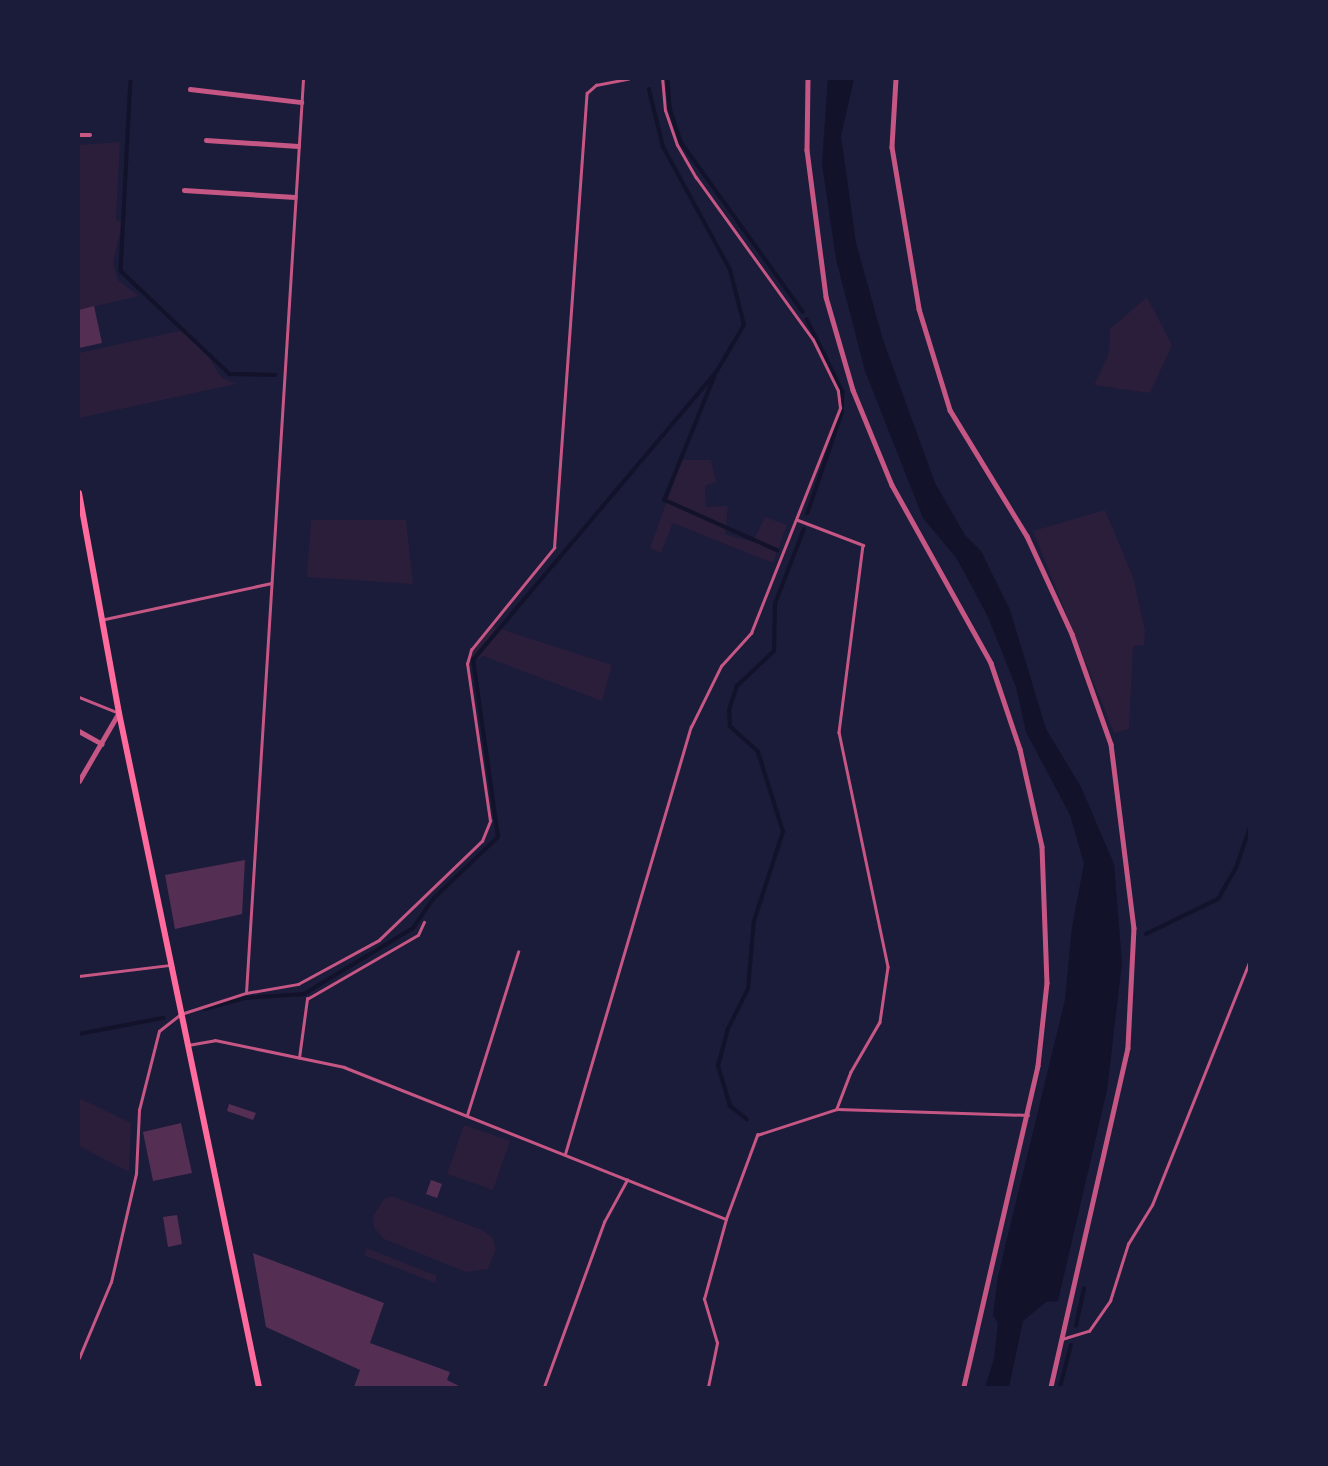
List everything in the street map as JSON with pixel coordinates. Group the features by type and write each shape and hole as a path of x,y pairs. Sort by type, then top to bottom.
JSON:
{"main road":[{"path":"79,493 105,619 119,713 259,1387"}],"street":[{"path":"808,79 807,150 826,297 853,390 892,485 991,663 1020,749 1042,848 1047,983 1028,1115 964,1387"},
{"path":"896,79 892,147 919,309 950,410 1027,536 1072,634 1111,744 1134,928 1128,1048 1051,1387"},
{"path":"190,89 301,102"},
{"path":"79,135 90,135"},
{"path":"206,141 298,146"},
{"path":"184,190 295,197"},
{"path":"79,781 119,713"},
{"path":"79,731 102,744"}],"lane":[{"path":"246,993 303,79"},
{"path":"79,1358 111,1282 136,1174 139,1110 159,1031 181,1014 246,993 298,985 379,940 482,841 490,821 467,664 471,650 554,548 587,93 596,85 628,79"},
{"path":"565,1154 691,727 721,666 751,633 840,408 838,391 813,340 677,145 665,111 662,79"},
{"path":"797,519 863,545 840,753 888,967 880,1022 851,1072 837,1109"},
{"path":"105,619 271,583"},
{"path":"79,697 119,713"},
{"path":"299,1058 307,999 418,935 424,922"},
{"path":"467,1115 518,952"},
{"path":"1062,1339 1089,1331 1110,1301 1128,1244 1152,1205 1249,963"},
{"path":"79,976 170,965"},
{"path":"188,1045 215,1040 344,1067 726,1219"},
{"path":"708,1387 717,1343 704,1299 726,1219 757,1135 837,1109 1028,1115"},
{"path":"544,1387 604,1222 627,1180"}],"shaded area":[{"path":"828,79 854,79 841,136 856,243 883,340 935,483 965,535 981,551 1010,610 1046,729 1081,787 1114,864 1122,963 1107,1090 1058,1301 1046,1302 1023,1321 1009,1387 985,1387 994,1359 998,1323 993,1315 998,1276 1065,1000 1072,927 1084,864 1070,815 1026,732 1016,687 988,617 957,559 923,518 865,371 836,259 822,164"},
{"path":"120,142 116,219 122,223 113,263 118,280 139,296 79,310 79,145"},
{"path":"1147,297 1172,345 1150,393 1094,385 1109,354 1110,329"},
{"path":"183,330 200,343 221,377 236,384 79,418 79,353"},
{"path":"682,460 711,460 716,482 705,486 706,507 728,506 725,534 753,542 765,517 787,525 773,563 673,523 661,553 650,548"},
{"path":"1105,510 1133,577 1145,631 1144,645 1133,646 1129,729 1114,733 1033,531"},
{"path":"311,520 406,520 413,584 307,577"},
{"path":"491,626 612,665 602,701 483,656 468,664 473,649"},
{"path":"79,1098 131,1123 129,1172 79,1146"},
{"path":"464,1125 510,1141 493,1190 447,1174"},
{"path":"392,1196 482,1230 492,1237 496,1249 488,1269 466,1272 384,1239 374,1228 373,1216 384,1199"},
{"path":"367,1248 437,1276 435,1283 364,1255"}],"building":[{"path":"94,306 102,343 79,348 79,310"},
{"path":"245,860 242,914 175,929 165,875"},
{"path":"229,1104 256,1113 253,1120 227,1111"},
{"path":"181,1123 192,1173 153,1181 143,1132"},
{"path":"431,1180 442,1184 437,1198 426,1194"},
{"path":"177,1215 182,1244 168,1247 163,1217"},
{"path":"253,1253 384,1303 370,1343 450,1372 447,1380 461,1387 354,1387 360,1370 266,1327"}],"waterway":[{"path":"131,79 121,271 230,374 275,375"},
{"path":"668,79 670,108 681,142 803,312"},
{"path":"205,1009 245,998 304,994 413,928 434,898 498,837 473,660 717,371 744,325 730,270 663,147 649,90"},
{"path":"807,319 843,392 842,414 808,513"},
{"path":"715,376 665,500 777,550"},
{"path":"747,1120 730,1106 718,1066 728,1029 748,989 754,921 783,832 758,752 730,727 729,710 737,686 774,651 775,604 804,529"},
{"path":"1146,934 1218,899 1236,868 1249,830"},
{"path":"79,1034 163,1018"},
{"path":"1076,1326 1084,1289"},
{"path":"1060,1387 1071,1345"}]}
